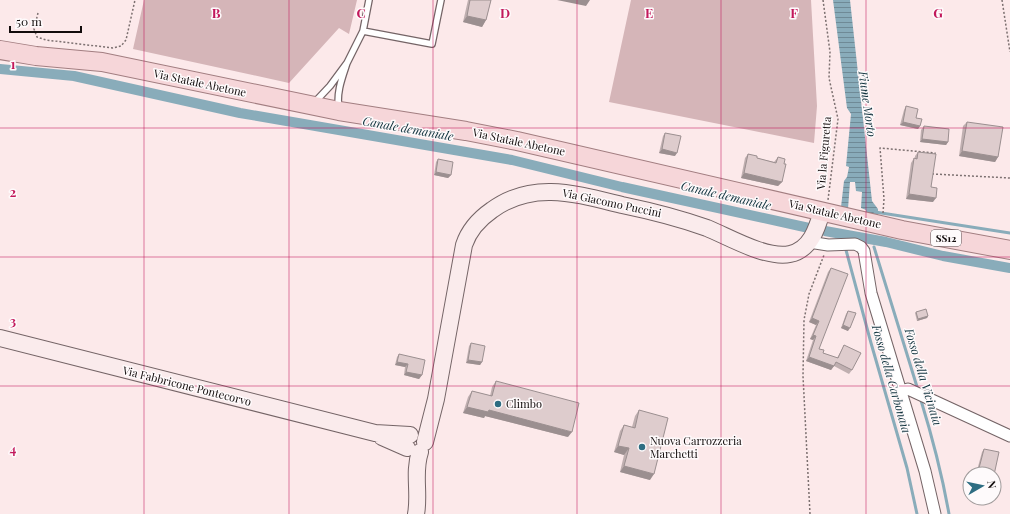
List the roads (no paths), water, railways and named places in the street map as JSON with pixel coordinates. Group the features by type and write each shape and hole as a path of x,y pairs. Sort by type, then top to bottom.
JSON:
{"main road":[{"name":"Via Statale Abetone","path":"0,50 36,56 102,62 311,106 458,129 517,140 826,213 967,243 1010,250"}],"street":[{"name":"Via Giacomo Puccini","path":"416,514 418,505 413,444 432,411 466,240 472,230 485,215 511,199 542,191 555,191 586,196 682,220 708,228 766,252 777,255 793,253 802,249 811,239"},
{"path":"826,213 811,239 828,245 855,244 861,247 864,251 871,293 903,391 935,514"},
{"name":"Via Fabbricone Pontecorvo","path":"0,338 375,433 413,444"},
{"path":"903,391 908,389 1010,436"}],"lane":[{"path":"339,111 338,102 340,84 347,63 363,31 369,0"},
{"path":"363,31 432,44 441,0"},
{"path":"311,106 330,86 347,63"}],"water":[{"path":"833,0 850,0 872,201 878,209 878,216 866,214 866,210 861,208 862,192 856,191 855,182 850,182 848,209 841,207 844,181 847,177 849,167 846,166 851,114 847,108"}],"waterway":[{"name":"Canale demaniale","path":"0,69 74,76 240,113 512,160 622,187 809,228"},
{"path":"875,212 1010,233"},
{"name":"Canale demaniale","path":"825,231 886,242 943,256 1010,268"},
{"name":"Fosso della Vicinaia","path":"874,247 918,390"},
{"name":"Fosso della Carbonaia","path":"846,250 907,468 917,514"},
{"name":"Fosso della Vicinaia","path":"920,397 929,426 949,514"}],"place":[{"name":"Climbo","path":"498,404"},
{"name":"Nuova Carrozzeria Marchetti","path":"642,447"}],"water label":[{"name":"Fiume Morto","path":"867,104"}]}
